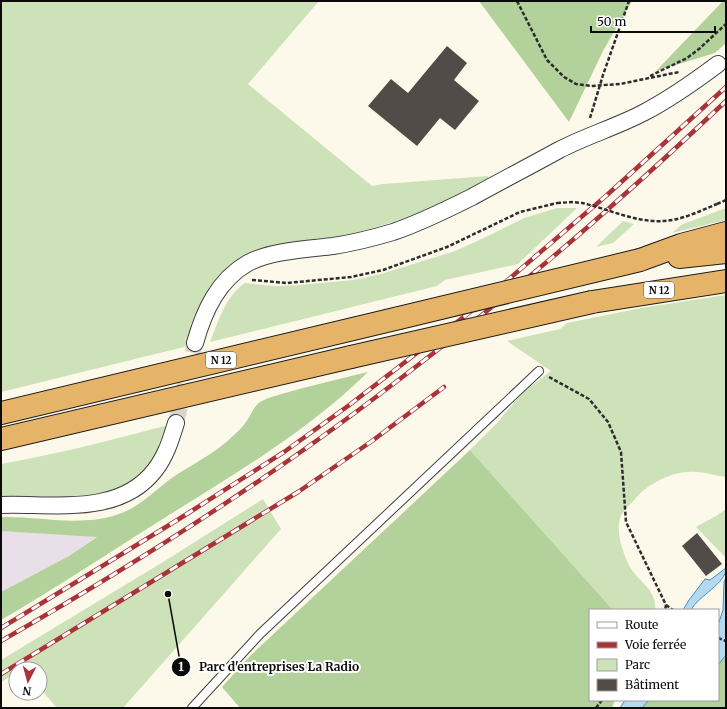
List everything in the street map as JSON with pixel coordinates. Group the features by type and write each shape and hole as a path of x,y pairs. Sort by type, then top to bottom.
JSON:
{"highway":[{"path":"640,260 681,245 726,233"},
{"name":"N 12","path":"1,413 640,260 726,252"},
{"name":"N 12","path":"1,439 592,302 726,281"}],"street":[{"path":"195,343 204,315 218,289 228,278 249,262 264,257 289,252 365,239 412,225 449,208 584,138 643,113 687,87 718,64"},
{"path":"1,505 59,505 94,503 124,495 156,470 168,446 176,423"}],"lane":[{"path":"192,708 260,634 539,372"}],"path":[{"path":"517,1 547,60 564,77 576,84 591,86 620,84 682,71"},
{"path":"584,138 629,1"},
{"path":"646,78 686,58 700,49 726,24"},
{"path":"250,280 287,283 351,277 383,270 447,247 520,212 557,203 582,203 641,220 655,222 679,219 726,200"},
{"path":"539,372 589,399 608,422 621,452 626,522 666,605 672,609"},
{"path":"665,609 666,605"}],"shaded area":[{"path":"1,531 98,536 69,556 1,592"}],"green space":[{"path":"1,1 319,1 248,84 372,186 488,176 489,181 414,216 349,235 319,238 267,248 235,263 214,282 205,295 196,317 191,343 188,346 1,392"},
{"path":"479,1 632,1 603,51 569,122"},
{"path":"723,1 726,1 726,43 715,53 656,71"},
{"path":"557,208 577,208 518,264 445,280 437,286 210,342 223,310 233,294 245,283 274,286 300,285 353,280 381,274 455,251 524,218"},
{"path":"726,208 726,220 672,233 681,225"},
{"path":"623,221 634,224 613,243 596,247"},
{"path":"726,295 726,477 696,472 671,475 648,487 625,510 620,520 619,528 621,545 631,569 650,590 654,599 655,609 612,609 470,450 498,422 523,392 551,371 507,341 560,329 567,323 641,308"},
{"path":"368,372 322,413 272,449 221,483 1,620 1,592 69,556 97,537 1,531 1,517 73,521 102,518 124,512 138,505 169,480 211,454 227,442 248,420 260,402 271,397 320,383"},
{"path":"168,425 158,445 159,449 156,458 134,481 108,493 71,498 1,498 1,464 43,456"},
{"path":"470,450 612,609 589,609 589,701 615,701 612,708 240,708 222,687 249,657"},
{"path":"263,499 281,529 123,708 57,708 48,697 48,661 8,661 8,678 1,682 1,660 163,562"},
{"path":"726,509 726,558 696,527"},
{"path":"726,655 726,708 642,708 648,701 719,701 719,664"}],"water":[{"path":"726,568 722,579 700,599 692,609 684,609 705,579 710,580"},
{"path":"726,577 726,655 719,664 719,622 723,610 724,582"},
{"path":"624,701 648,701 642,708 620,708"}],"building":[{"path":"447,46 467,63 454,80 479,101 455,130 440,118 417,146 368,106 391,79 408,93"},
{"path":"697,533 722,564 706,576 682,546"}],"tunnel":[{"path":"176,423 195,343"}],"railway":[{"path":"1,628 179,519 284,452 348,406 474,309 607,195 726,87"},
{"path":"1,641 139,559 229,501 360,409 462,331 561,250 726,101"},
{"path":"1,674 298,492 372,441 444,387"}],"place":[{"name":"Parc d'entreprises La Radio","path":"168,594"}]}
